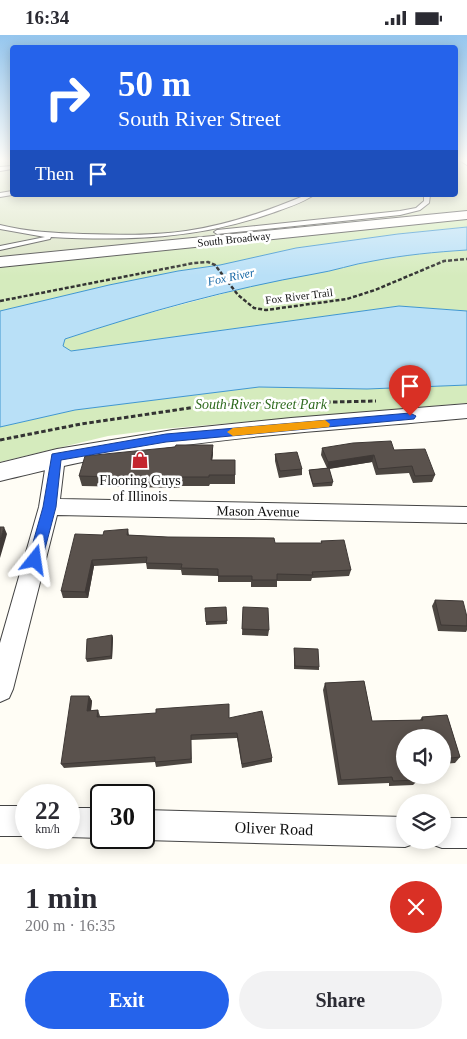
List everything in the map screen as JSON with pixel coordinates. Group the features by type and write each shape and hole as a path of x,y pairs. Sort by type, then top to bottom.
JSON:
{"street":[{"name":"South Broadway","path":"0,252 467,215"},
{"path":"0,472 56,457 166,438 467,411"},
{"path":"0,689 50,507 56,457"},
{"name":"Mason Avenue","path":"50,507 467,515"},
{"path":"0,821 15,821"},
{"name":"Oliver Road","path":"155,825 396,832"},
{"path":"451,833 467,833"}],"lane":[{"path":"180,234 242,220 302,199"},
{"path":"0,227 24,232 63,236 134,237 180,234 249,229 400,213 424,206 427,199"},
{"path":"0,227 7,236 0,252"},
{"path":"0,252 63,236"}],"path":[{"name":"Fox River Trail","path":"0,301 194,263 208,263 215,265 236,292 254,308 266,311 347,299 376,290 444,261 467,259"},
{"path":"0,440 81,424 210,405 378,401"}],"green space":[{"path":"0,199 467,199 467,211 0,258"},
{"path":"467,218 467,227 296,248 220,265 178,271 109,285 0,311 0,267"},
{"path":"467,250 467,311 399,306 71,351 63,346 65,339 127,319 279,279 314,274 371,261 430,252"},
{"name":"South River Street Park","path":"467,385 467,403 162,429 108,436 0,462 0,427 75,410 259,387 367,389"}],"water":[{"name":"Fox River","path":"467,227 467,250 385,259 219,294 65,339 63,346 71,351 399,306 467,311 467,385 367,389 259,387 75,410 0,427 0,311 109,285 178,271 220,265 296,248"}],"building":[{"path":"391,441 394,450 425,449 435,475 415,476 412,466 378,469 374,455 328,462 322,448 353,443"},
{"path":"176,445 213,445 211,460 235,460 235,475 179,477 178,479 79,476 85,456 175,447"},
{"path":"297,452 302,469 280,471 275,454"},
{"path":"329,468 333,482 313,484 309,470"},
{"path":"0,527 4,527 0,540"},
{"path":"128,529 127,535 274,538 275,543 322,543 321,541 344,540 351,570 312,572 313,575 277,574 277,580 252,580 252,576 218,576 218,569 181,568 182,564 146,563 147,557 92,560 85,592 61,591 75,534 103,535 104,531"},
{"path":"435,600 463,601 467,626 441,625"},
{"path":"226,607 227,621 206,622 205,608"},
{"path":"243,607 268,608 269,630 242,629"},
{"path":"112,635 111,656 86,659 87,639"},
{"path":"294,648 318,649 319,667 295,666"},
{"path":"364,681 372,721 423,720 422,717 447,715 460,757 451,758 451,729 396,729 396,781 393,781 392,777 341,780 325,683"},
{"path":"71,696 89,696 87,711 98,710 97,717 156,713 156,709 229,704 229,718 262,711 272,758 242,764 237,733 191,735 191,759 155,762 155,757 61,764"}],"slow traffic":[{"path":"233,432 325,424"}],"place":[{"name":"Flooring Guys of Illinois","path":"140,460"}],"route":[{"path":"35,560 50,507 56,457 166,438 410,416"}]}
